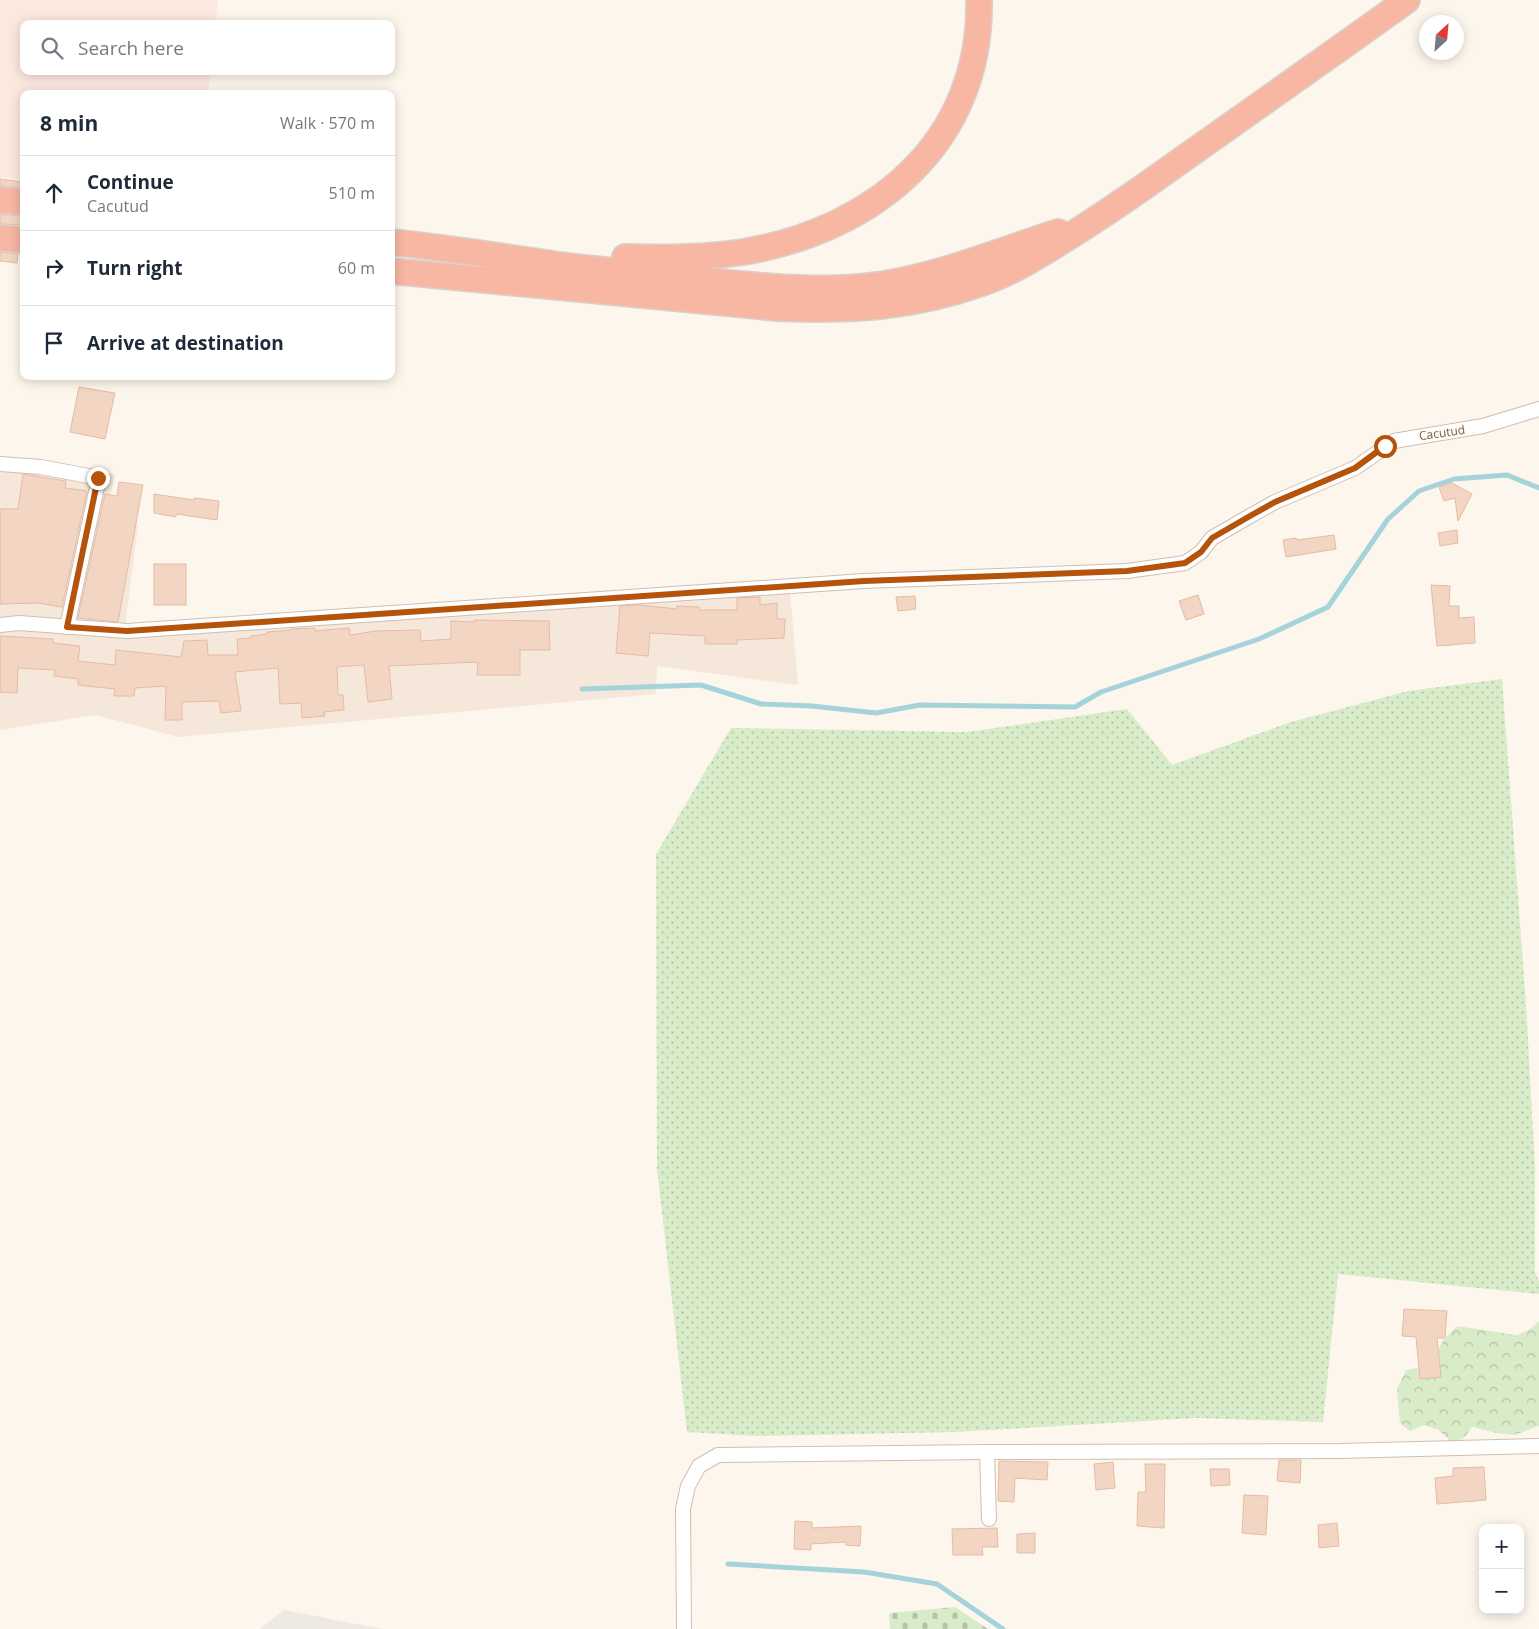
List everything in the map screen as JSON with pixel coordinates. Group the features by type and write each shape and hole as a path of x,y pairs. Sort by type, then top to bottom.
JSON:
{"highway":[{"path":"432,247 616,257 687,257 716,255 761,248 792,240 831,226 865,209 896,186 924,158 939,139 959,104 972,68 978,35 980,0"},
{"path":"395,270 759,307 821,310 886,307 921,301 983,282 1033,259 1101,217 1407,0"},
{"path":"0,200 20,202"},
{"path":"395,242 561,265 751,285 795,288 858,287 893,282 951,269 1101,217"},
{"path":"0,238 20,240"}],"street":[{"name":"Cacutud","path":"0,625 19,623 127,631 864,581 1127,571 1185,563 1201,552 1212,538 1275,502 1355,468 1394,441 1483,426 1539,409"},
{"path":"0,464 41,467 98,478 67,627"},
{"path":"684,1629 683,1509 688,1486 699,1466 718,1455 1340,1451 1539,1446"},
{"path":"987,1452 989,1518"}],"shaded area":[{"path":"0,0 218,0 216,20 20,20 20,75 210,75 208,90 20,90 20,180 0,177"},
{"path":"0,459 115,474 106,521 138,525 125,627 790,592 798,685 657,666 656,694 178,737 96,715 0,730"},
{"path":"284,1610 382,1629 260,1629"}],"green space":[{"path":"1502,679 1526,1005 1535,1168 1535,1272 1539,1281 1539,1294 1338,1274 1323,1422 1196,1418 955,1432 756,1436 687,1432 657,1168 656,854 731,728 967,732 1127,709 1172,765 1291,722 1408,691"},
{"path":"1539,1321 1539,1426 1514,1435 1472,1427 1464,1438 1452,1443 1439,1430 1424,1425 1410,1431 1400,1423 1397,1389 1406,1370 1425,1367 1431,1361 1445,1338 1457,1326 1516,1335 1529,1330"},
{"path":"955,1607 988,1629 890,1629 889,1613"}],"building":[{"path":"0,179 20,182 20,188 0,186"},
{"path":"0,214 20,216 20,225 0,224"},
{"path":"0,252 18,254 17,263 0,261"},
{"path":"79,387 115,393 105,439 70,432"},
{"path":"23,474 66,481 65,488 87,491 62,607 38,603 0,604 0,509 18,509"},
{"path":"119,482 143,485 118,622 78,618 105,494 117,496"},
{"path":"1452,483 1472,494 1458,521 1455,498 1444,501 1439,487"},
{"path":"154,494 194,500 194,498 219,501 217,520 176,514 176,517 154,513"},
{"path":"1457,530 1458,543 1440,546 1438,533"},
{"path":"1334,535 1336,549 1286,557 1283,540"},
{"path":"154,564 186,564 186,605 154,605"},
{"path":"1431,585 1450,586 1449,606 1459,606 1459,618 1474,617 1475,643 1437,646"},
{"path":"1198,595 1204,614 1186,620 1179,601"},
{"path":"915,596 916,609 898,611 896,597"},
{"path":"760,597 760,605 777,603 777,619 785,619 784,638 737,640 737,644 705,644 705,636 650,633 648,656 616,653 620,606 639,605 677,609 677,606 699,607 699,610 737,610 737,598"},
{"path":"474,620 549,621 550,650 520,650 520,675 477,675 478,662 389,666 392,699 368,702 364,665 337,667 338,695 343,695 344,710 324,712 325,716 302,718 301,703 280,704 278,668 235,672 241,711 221,713 219,701 182,702 182,720 165,720 166,686 135,688 134,696 114,696 115,689 78,685 78,679 54,676 55,670 18,668 17,693 0,692 0,636 53,639 53,643 80,646 78,661 115,665 116,650 181,657 184,641 207,640 208,655 238,655 237,639 251,638 251,636 267,634 267,632 291,629 315,628 315,631 349,628 350,635 376,631 420,630 421,641 451,639 451,621 474,622"},
{"path":"1404,1309 1447,1311 1445,1338 1437,1338 1441,1377 1420,1379 1416,1337 1402,1336"},
{"path":"1279,1460 1301,1460 1300,1483 1277,1481"},
{"path":"999,1461 1048,1462 1047,1480 1015,1478 1014,1502 998,1501"},
{"path":"1113,1462 1115,1488 1096,1490 1094,1464"},
{"path":"1145,1464 1165,1464 1164,1528 1137,1526 1138,1492 1146,1492"},
{"path":"1484,1467 1486,1500 1437,1504 1435,1478 1453,1476 1453,1468"},
{"path":"1210,1469 1229,1469 1230,1485 1211,1486"},
{"path":"1244,1495 1268,1496 1266,1535 1242,1533"},
{"path":"795,1521 812,1522 812,1528 861,1526 860,1546 846,1545 846,1542 811,1544 811,1550 794,1549"},
{"path":"1337,1523 1339,1546 1319,1548 1318,1525"},
{"path":"997,1528 998,1547 982,1547 983,1555 953,1555 952,1529"},
{"path":"1035,1533 1035,1553 1017,1553 1017,1534"}],"waterway":[{"path":"582,689 701,685 761,704 812,706 876,713 920,705 1075,707 1101,692 1259,639 1328,607 1388,519 1419,491 1454,479 1507,475 1539,488"},
{"path":"728,1564 864,1572 937,1584 1003,1629"}],"route":[{"path":"98,478 67,627 127,631 864,581 1127,571 1185,563 1201,552 1212,538 1275,502 1355,468 1385,446"}]}
